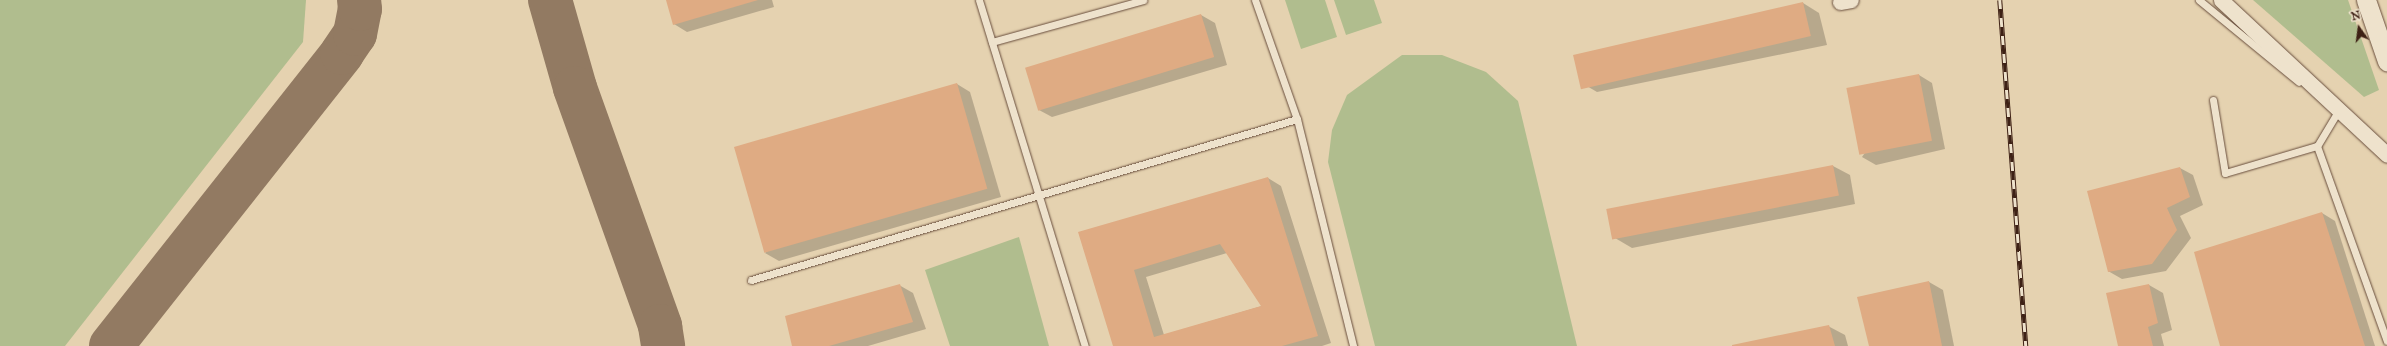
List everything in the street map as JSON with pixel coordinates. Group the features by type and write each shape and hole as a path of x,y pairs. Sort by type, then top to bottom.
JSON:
{"street":[{"path":"2221,0 2387,155"},
{"path":"2366,0 2387,61"}],"lane":[{"path":"979,0 1085,346"},
{"path":"992,42 1143,0"},
{"path":"1255,0 1297,118 1353,346"},
{"path":"2199,0 2337,113 2387,150"},
{"path":"2213,100 2225,173 2318,146 2337,113"},
{"path":"751,280 1297,118"},
{"path":"2318,146 2387,341"}],"green space":[{"path":"0,0 306,0 303,42 65,346 0,346"},
{"path":"1285,0 1325,0 1337,37 1301,49"},
{"path":"1334,0 1374,0 1382,23 1346,35"},
{"path":"2253,0 2348,0 2379,90 2364,97"},
{"path":"1402,55 1442,55 1486,72 1518,101 1577,346 1375,346 1328,162 1332,130 1347,95"},
{"path":"1019,237 1049,346 950,346 925,270"}],"building":[{"path":"666,0 758,0 673,25"},
{"path":"1803,2 1811,36 1581,89 1573,55"},
{"path":"1201,14 1214,57 1038,111 1025,68"},
{"path":"1919,74 1932,141 1859,155 1846,88"},
{"path":"957,83 987,189 764,253 734,147"},
{"path":"1833,165 1839,195 1612,240 1606,209"},
{"path":"2180,167 2190,197 2167,208 2177,230 2152,264 2108,272 2087,191"},
{"path":"1268,177 1318,336 1282,346 1113,346 1078,232","holes":["1220,244 1261,306 1154,337 1134,270"]},
{"path":"2322,212 2365,346 2220,346 2194,252"},
{"path":"1929,281 1942,346 1869,346 1857,297"},
{"path":"900,284 913,322 829,346 792,346 785,316"},
{"path":"2149,284 2158,323 2148,327 2153,346 2118,346 2106,293"},
{"path":"1829,325 1835,346 1732,346 1732,345"}],"taxiway":[{"path":"111,346 342,53 355,34 360,9 359,0"},
{"path":"550,0 575,88 660,326 663,346"}],"railway":[{"path":"2000,0 2026,346"}]}
